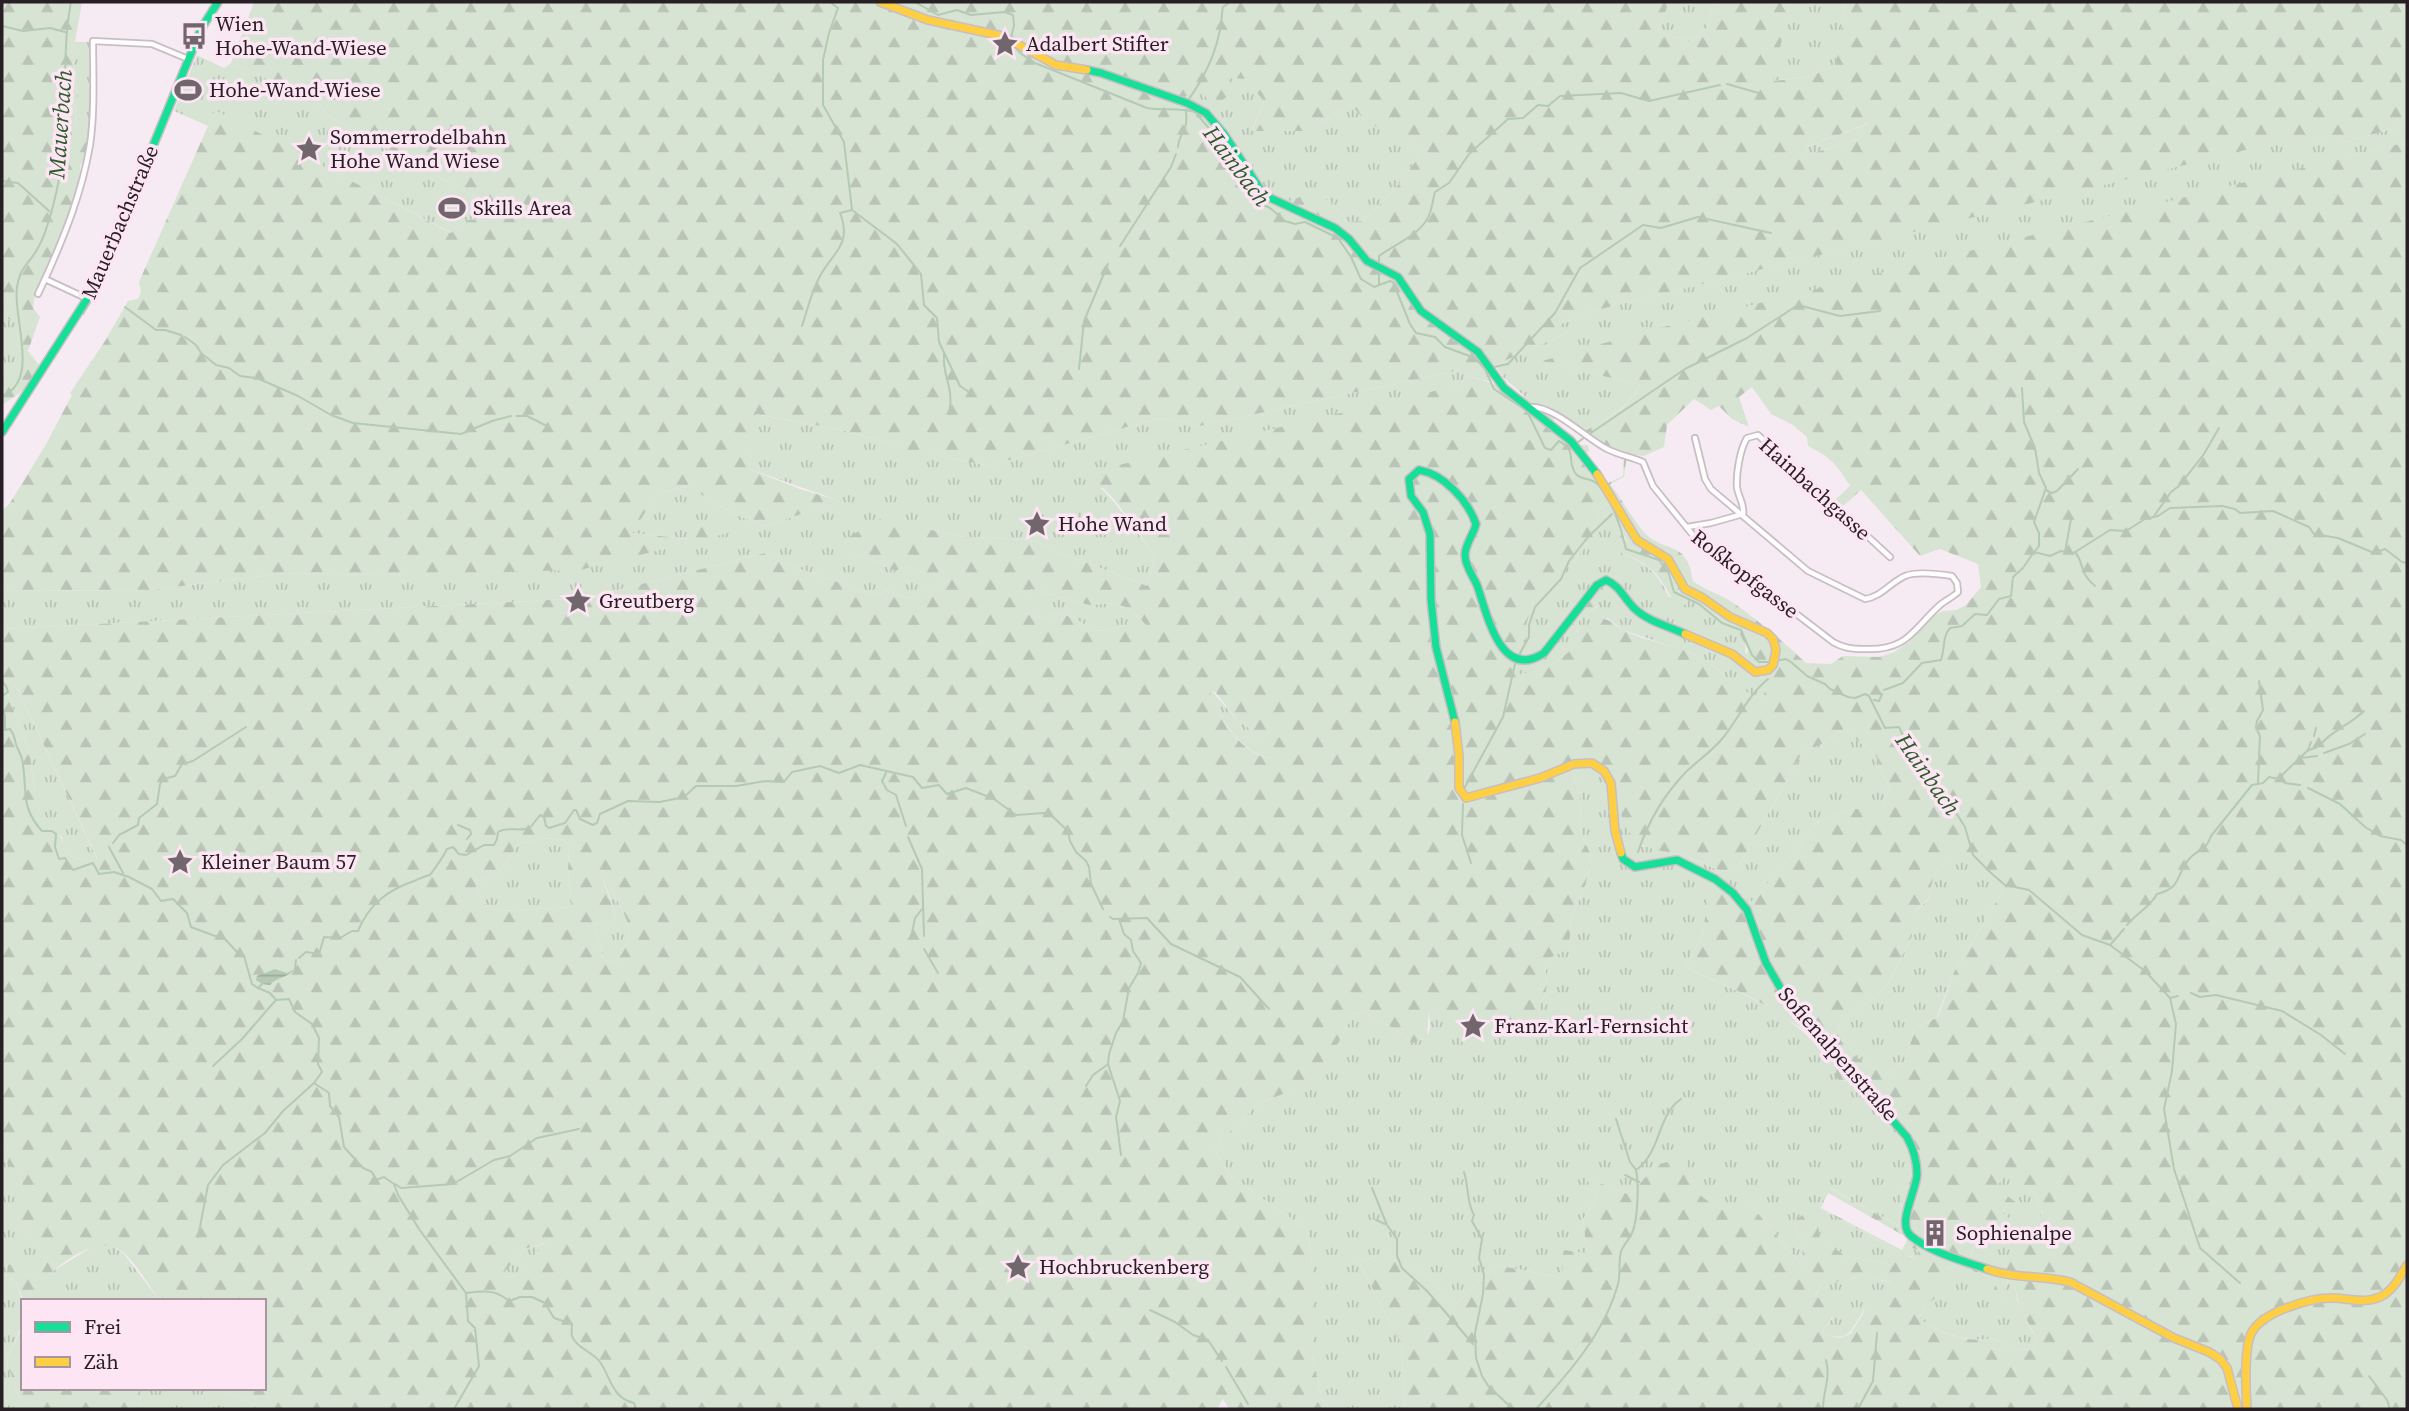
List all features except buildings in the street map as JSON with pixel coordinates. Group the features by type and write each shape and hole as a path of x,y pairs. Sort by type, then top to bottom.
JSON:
{"street":[{"name":"Mauerbachstraße","path":"2,432 99,278 204,24 218,2"},
{"name":"Sofienalpenstraße","path":"880,2 928,20 980,30 1011,40 1056,65 1101,73 1187,103 1206,113 1224,134 1264,195 1335,228 1349,239 1367,261 1398,278 1421,312 1478,352 1501,385 1531,407 1581,451 1637,540 1668,559 1682,587 1730,617 1768,633 1774,643 1774,661 1764,672 1755,671 1732,654 1646,617 1633,607 1616,584 1608,580 1597,585 1540,657 1530,662 1515,658 1504,648 1486,620 1477,585 1465,559 1466,550 1476,529 1474,515 1465,502 1430,471 1419,470 1408,482 1410,495 1423,512 1430,534 1430,587 1436,647 1454,710 1459,788 1463,796 1473,798 1543,777 1572,763 1588,762 1601,768 1611,783 1617,843 1624,860 1635,867 1677,860 1715,879 1734,893 1747,910 1766,963 1788,1001 1904,1131 1918,1172 1905,1222 1909,1235 1945,1254 2006,1276 2051,1277 2070,1282 2174,1338 2209,1352 2227,1368 2238,1409"},
{"path":"38,294 71,218 90,143 93,41 152,44 189,59"},
{"path":"45,279 88,299"},
{"name":"Roßkopfgasse","path":"1531,407 1539,407 1552,413 1613,452 1643,462 1653,486 1686,527 1722,558 1833,642 1846,648 1885,649 1910,638 1940,604 1958,592 1956,580 1948,575 1906,576 1874,597 1862,598 1808,571 1743,514"},
{"name":"Hainbachgasse","path":"1743,514 1737,484 1744,444 1746,438 1758,435 1890,556"},
{"path":"1695,438 1707,484 1743,514"},
{"path":"1686,527 1743,514"},
{"path":"2247,1409 2245,1396 2249,1339 2256,1328 2284,1310 2310,1301 2331,1298 2369,1300 2380,1297 2393,1287 2407,1265"}],"green space":[{"path":"2,2 82,2 75,42 71,49 77,81 75,127 86,133 88,150 80,166 71,216 35,295 33,308 40,317 28,351 40,366 24,390 2,405 2,376 15,362 15,323 2,315"},
{"path":"254,2 1669,2 1658,32 1689,41 1708,27 1714,2 1790,2 1773,81 1807,77 1836,66 1845,4 1842,2 2407,2 2407,125 2341,143 2324,143 2298,137 1589,312 1559,325 1567,333 1495,365 1489,377 1468,375 1459,370 1200,426 1159,418 988,466 942,456 918,455 886,442 842,430 756,414 749,469 800,489 841,501 765,526 734,514 690,485 657,494 632,533 688,539 692,527 708,520 735,526 728,533 580,570 380,575 285,573 150,590 2,591 2,511 10,503 45,446 72,395 70,393 128,301 138,299 141,292 139,282 215,110 451,233 469,220 497,217 494,207 331,118 317,102 307,96 231,63","holes":["1227,78 1247,79 1264,102 1252,131 1303,131 1320,124 1350,104 1365,120 1396,138 1411,135 1420,155 1400,183 1364,221 1347,222 1330,201 1309,193 1290,201 1267,192 1207,111 1185,97 1196,86 1214,106 1232,93","1867,124 1873,130 1856,140 1807,155 1806,147"]},
{"path":"1669,2 1714,2 1708,27 1689,41 1658,32"},
{"path":"1790,2 1845,3 1837,66 1807,77 1772,81"},
{"path":"75,42 90,42 91,47 89,142 75,128 77,81 71,49"},
{"path":"197,55 224,68 231,63 307,96 317,102 331,118 494,207 498,217 469,220 452,233 215,111 208,126 174,111"},
{"path":"1227,78 1248,79 1264,102 1252,130 1320,124 1350,104 1365,120 1411,134 1420,155 1400,183 1364,221 1347,222 1330,201 1290,201 1267,193 1184,96 1195,85"},
{"path":"1868,124 1874,130 1856,140 1807,155 1806,147"},
{"path":"2407,125 2407,142 1544,361 1640,385 1624,406 1584,432 1555,413 1531,402 1504,378 1495,365 1567,333 1558,325 1589,312 2298,136 2324,143 2341,143"},
{"path":"2407,142 2407,1409 1405,1409 1401,1344 1359,1262 1382,1254 1424,1275 1455,1305 1497,1265 1562,1278 1563,1250 1587,1253 1583,1219 1598,1197 1585,1177 1630,1195 1656,1165 1686,1157 1691,1188 1718,1209 1749,1203 1802,1265 1803,1245 1794,1222 1811,1208 1818,1213 1819,1239 1846,1256 1893,1265 1899,1258 1916,1258 1919,1250 1909,1247 1900,1252 1819,1208 1829,1188 1899,1226 1903,1192 1909,1184 1912,1156 1902,1133 1852,1081 1839,1080 1829,1070 1830,1060 1804,1030 1753,998 1685,967 1703,935 1708,891 1723,880 1750,903 1796,851 1816,822 1854,809 1882,809 1889,788 1876,756 1844,729 1828,741 1802,753 1738,867 1723,872 1689,857 1652,849 1639,842 1626,826 1607,780 1587,767 1571,767 1580,794 1581,834 1591,855 1586,883 1571,919 1569,949 1549,958 1545,966 1547,985 1540,1005 1539,1026 1486,1023 1470,1018 1453,1027 1443,1022 1441,1015 1429,1010 1427,1035 1442,1036 1436,1046 1427,1049 1424,1039 1413,1043 1390,1026 1372,1021 1367,1011 1353,1014 1339,1042 1314,1073 1291,1091 1257,1104 1234,1129 1222,1135 1215,1150 1230,1176 1308,1230 1312,1263 1312,1356 1323,1402 1333,1409 1229,1409 1223,1399 1217,1409 264,1409 225,1390 266,1390 266,1299 159,1299 124,1253 112,1247 100,1246 86,1250 60,1266 28,1295 30,1299 23,1299 15,1280 6,1278 8,1265 20,1263 27,1267 24,1273 32,1277 41,1274 47,1262 17,1217 14,1196 22,1185 19,1174 7,1164 12,1150 2,1143 2,687 6,689 30,756 36,800 44,822 59,834 68,853 73,857 98,860 18,690 2,676 2,629 586,598 765,553 780,562 872,594 890,591 907,598 949,580 906,567 895,571 854,554 847,538 885,516 965,537 1030,540 1062,555 1147,586 1155,555 1118,505 1089,472 1460,385 1467,376 1528,399 1585,431 1624,406 1640,385 1542,361 1643,332","holes":["1752,387 1771,414 1793,425 1807,437 1808,446 1832,462 1850,486 1835,500 1842,507 1861,490 1920,556 1940,549 1978,564 1981,587 1966,605 1929,618 1909,642 1894,652 1879,657 1843,656 1831,664 1806,663 1742,609 1693,581 1690,567 1680,552 1650,538 1610,484 1624,477 1627,454 1644,456 1664,447 1667,425 1694,399 1711,410 1719,406 1732,419 1749,427 1739,397","1555,418 1595,444 1624,458 1623,476 1608,483 1586,454 1589,451 1588,445 1578,445 1552,422","1614,505 1636,543 1626,541 1616,522 1614,526 1620,552 1651,569 1679,607 1687,604 1690,595 1746,627 1739,632 1748,650 1742,665 1761,676 1766,689 1761,700 1702,659 1633,634 1605,619 1596,618 1577,634 1579,620 1599,603 1603,587 1600,587 1572,623 1568,636 1575,647 1539,675 1530,672 1520,674 1512,661 1514,650 1526,638 1526,625 1531,609 1560,579 1564,570 1573,563 1593,537 1601,506","1031,589 1089,605 1111,603 1126,607 1146,625 1125,625 1110,630 1093,631 1075,618 1060,614 1041,618 1025,613 1025,595","1212,691 1216,693 1238,721 1245,723 1272,755 1270,758 1250,750 1242,743 1208,696","542,838 564,840 569,847 568,870 572,907 498,911 484,904 476,887 478,881 492,876 502,868 517,845","1959,845 1977,874 2003,891 1954,972 1938,1017 1915,1028 1905,1063 1884,1075 1855,1056 1838,1027 1887,986 1912,936 1912,914 1928,899 1934,875","601,869 624,912 629,932 628,941 615,962 604,960 593,924 600,923 604,929 615,924 614,909","2007,1174 2035,1194 2043,1213 2024,1232 2003,1213 2005,1208 2015,1210 2019,1205 1996,1187","1828,1193 1908,1238 1902,1250 1821,1208","1990,1227 2017,1238 2003,1267 1971,1255 1980,1229 1988,1230","545,1243 514,1277 501,1276 524,1249","1962,1263 1971,1266 1973,1271 1997,1280 1991,1298 1998,1306 2008,1280 2015,1285 2021,1308 2037,1340 2032,1350 2016,1349 1992,1338 1973,1340 1954,1336 1919,1318 1925,1305 1938,1295 1946,1269","1859,1275 1891,1282 1866,1302 1863,1314 1850,1334 1840,1338 1824,1334 1823,1330 1833,1310 1815,1296 1823,1281"]},
{"path":"2,315 15,323 15,362 4,376"},
{"path":"1459,370 1468,375 1489,376 1492,382 1467,376 1460,385 1101,488 1155,555 1147,586 1062,555 1030,540 965,537 931,530 854,554 895,571 906,567 950,580 907,598 890,591 872,594 780,562 765,553 586,598 2,629 2,591 150,590 285,573 380,575 457,572 689,539 631,533 657,494 691,485 702,495 734,514 765,526 840,501 749,469 755,414 842,430 918,454 988,466 1159,418 1200,426"},
{"path":"1614,505 1636,544 1627,541 1616,522 1620,552 1649,569 1660,580 1669,597 1690,595 1746,627 1745,650 1750,672 1761,676 1766,688 1761,701 1694,654 1623,630 1607,618 1577,635 1579,620 1598,606 1585,608 1572,623 1575,647 1539,675 1520,675 1512,661 1514,650 1526,638 1526,625 1531,609 1560,579 1564,570 1573,563 1593,537 1601,506"},
{"path":"1031,589 1089,605 1111,603 1126,607 1147,626 1125,625 1110,630 1093,631 1075,618 1060,614 1041,618 1024,613 1025,595"},
{"path":"2,676 18,690 98,861 73,857 65,850 62,837 44,823 36,800 30,756 6,689 2,687"},
{"path":"1212,691 1273,755 1270,758 1250,750 1234,734 1207,696"},
{"path":"1844,729 1876,756 1889,788 1882,809 1854,809 1816,822 1796,851 1750,904 1737,890 1709,891 1703,935 1685,967 1752,998 1793,1023 1826,1058 1839,1080 1852,1081 1902,1133 1912,1155 1909,1184 1903,1192 1899,1226 1830,1188 1819,1208 1900,1252 1909,1247 1920,1250 1916,1258 1910,1256 1893,1265 1846,1256 1818,1239 1818,1213 1794,1222 1803,1245 1803,1266 1750,1204 1718,1209 1656,1165 1630,1195 1586,1178 1598,1197 1583,1219 1587,1253 1562,1278 1497,1265 1455,1305 1424,1275 1382,1254 1359,1262 1401,1344 1405,1409 1333,1409 1323,1402 1312,1356 1312,1263 1308,1230 1230,1176 1215,1150 1222,1135 1234,1129 1257,1104 1291,1091 1339,1042 1353,1014 1367,1011 1372,1021 1390,1026 1413,1043 1442,1037 1427,1036 1430,1028 1429,1010 1441,1015 1470,1018 1486,1023 1539,1025 1540,1005 1547,985 1545,966 1549,958 1569,948 1571,919 1586,883 1591,855 1581,834 1580,794 1571,767 1590,768 1605,777 1643,846 1687,856 1723,872 1738,867 1802,753 1828,741"},
{"path":"542,838 564,840 569,847 568,870 572,907 498,911 484,904 476,887 478,881 497,872 517,845"},
{"path":"1959,844 1978,874 2003,891 1954,972 1937,1017 1915,1028 1905,1063 1884,1075 1855,1056 1838,1027 1887,986 1912,936 1912,914 1928,900 1934,875"},
{"path":"600,868 624,912 629,932 628,941 615,962 604,960 593,924 600,923 605,929 615,923 614,909"},
{"path":"2,1143 13,1150 22,1185 17,1217 47,1261 41,1275 32,1277 8,1265 6,1278 15,1280 20,1292 21,1324 6,1359 18,1394 29,1409 4,1409"},
{"path":"2007,1173 2035,1194 2043,1213 2024,1233 2003,1213 2005,1208 1996,1186"},
{"path":"1990,1227 2017,1238 2003,1268 1971,1256 1980,1229"},
{"path":"547,1243 514,1277 500,1276 524,1249"},
{"path":"111,1245 124,1254 158,1299 30,1299 28,1295 47,1275 93,1246"},
{"path":"1961,1263 1971,1266 1973,1271 1998,1280 1998,1305 2008,1280 2015,1285 2017,1300 2037,1340 2032,1350 2016,1349 1992,1338 1954,1336 1919,1319 1946,1269"},
{"path":"1858,1275 1891,1282 1864,1309 1845,1336 1824,1334 1823,1330 1833,1318 1815,1297 1823,1281 1854,1279"},
{"path":"21,1330 21,1390 140,1390 141,1409 29,1409 18,1394 6,1359"},
{"path":"140,1390 225,1390 264,1409 141,1409"}],"shaded area":[{"path":"275,969 287,973 295,969 270,985 256,980 257,976"}],"waterway":[{"name":"Mauerbach","path":"2,396 14,388 23,363 17,299 19,279 42,239 52,211 60,173 66,45 71,2"},
{"path":"802,326 816,284 842,241 844,234 840,213 852,210 844,142 823,105 823,60 838,8 830,2"},
{"name":"Hainbach","path":"915,2 938,15 957,10 971,15 1005,12 1013,15 1011,38"},
{"path":"1189,99 1211,60 1220,31 1223,7 1230,2"},
{"path":"2,26 23,31 50,28 65,32"},
{"name":"Hainbach","path":"1012,43 1020,53 1035,63 1147,108 1195,112 1232,155 1247,189 1259,203 1270,208 1285,221 1295,224 1305,222 1338,238 1361,279 1374,287 1393,282 1416,333 1435,337 1445,347 1475,358 1485,369 1494,389 1527,411 1545,448 1551,450 1559,441 1565,445 1570,452 1576,474 1596,483 1606,495 1619,523 1626,549 1659,560 1668,571 1674,592 1699,604 1722,623 1741,630 1752,655 1759,662 1771,662"},
{"path":"1727,84 1762,94"},
{"path":"1379,264 1379,256 1421,227 1430,213 1435,192 1449,183 1469,154 1508,119 1523,118 1538,105 1548,106 1560,96 1621,93 1649,101 1720,85"},
{"path":"1178,147 1186,123 1186,111"},
{"path":"1120,246 1171,167 1176,154"},
{"path":"2,181 18,183 49,211"},
{"path":"852,210 897,244 921,274 924,305 937,318 939,342 960,386 975,396"},
{"path":"1494,367 1508,364 1555,313 1580,268 1643,225 1661,228 1698,217 1771,233"},
{"path":"1079,369 1084,321 1108,264"},
{"path":"1379,270 1379,285"},
{"path":"83,314 94,296"},
{"path":"1588,435 1685,369 1747,338 1798,305 1840,316 1880,311"},
{"path":"125,307 156,330 181,335"},
{"path":"185,337 216,365 229,368 240,376 257,378 353,423 461,434 511,416"},
{"path":"944,354 950,390 949,414"},
{"path":"2022,388 2024,422 2035,448 2039,473 2046,488 2034,522 2039,533 2039,546 2035,551"},
{"path":"517,416 527,416 545,425"},
{"path":"2154,516 2204,454 2219,428"},
{"path":"1577,443 1585,437"},
{"path":"2046,490 2052,493 2057,491 2078,469"},
{"path":"1884,690 1903,683 1922,663 1941,660 1950,628 1962,626 1975,614 1987,615 1999,599 2011,596 2013,577 2034,552 2050,556 2061,551 2072,554 2110,530 2126,531 2170,508 2222,506 2240,513 2273,511 2309,527 2314,534 2338,538 2374,553 2385,549 2407,563"},
{"path":"1519,655 1529,637 1529,625 1535,607 1561,579 1569,561 1588,537 1612,514"},
{"path":"2065,552 2071,519"},
{"path":"2075,552 2086,576 2095,586"},
{"name":"Hainbach","path":"1776,661 1786,659 1807,676 1848,697 1855,698 1865,694 1869,696 1885,728 1899,727 1904,738 1928,769 1932,781 1939,786 1965,827 1973,855 2005,885 2029,890 2082,935 2110,945 2145,971 2170,998 2176,1024 2172,1071 2164,1109 2174,1169 2200,1248 2240,1283"},
{"path":"1465,787 1503,717 1515,664"},
{"path":"1638,852 1646,830 1663,800 1685,773 1722,739 1755,692 1768,679"},
{"path":"2258,782 2260,736 2256,727 2263,710 2259,681"},
{"path":"2,682 8,692 2,696"},
{"path":"1874,700 1879,701 1882,694"},
{"path":"2,708 5,730 10,729 13,733 22,759 26,800 31,815 42,831 56,834 55,847 59,859 65,858 73,870 93,863 99,874 114,872 129,877 152,889 161,901 173,899 187,913 191,927 222,936 244,956 252,984 258,988 263,983"},
{"path":"2322,743 2364,711"},
{"path":"113,843 119,835 138,825 139,818 157,804 163,779 175,776 182,764 193,761 246,727"},
{"path":"2314,736 2316,728"},
{"path":"2324,753 2349,744 2365,734"},
{"path":"2308,750 2311,742"},
{"path":"2280,777 2307,751 2317,747"},
{"path":"2301,758 2317,756"},
{"path":"299,958 306,952 319,954 324,937 340,938 352,931 358,931 362,921 380,899 430,875 447,849 453,847 459,854 466,855 484,845 494,845 498,832 530,828 540,815 544,817 549,828 565,823 576,810 580,819 593,825 597,823 600,814 628,801 660,802 684,797 696,786 784,782 792,772 820,766 839,773 860,765 913,777 922,788 939,785 947,794 966,788 994,799 1016,815 1044,813 1052,816 1068,831 1076,852 1086,861 1091,884 1103,909"},
{"path":"886,773 882,781 887,790 896,795 906,826"},
{"path":"2127,925 2157,894 2174,885 2189,859 2207,845 2211,836 2252,785 2263,783 2269,777 2300,785"},
{"path":"2308,788 2340,804 2365,827 2380,836 2401,840 2407,845"},
{"path":"1463,804 1462,835 1471,863"},
{"path":"458,825 470,830 471,834 467,839"},
{"path":"908,837 922,869 924,936"},
{"path":"109,847 123,873"},
{"path":"912,933 915,918 922,909"},
{"path":"1110,917 1147,918 1171,944 1240,977 1269,1009"},
{"path":"1119,919 1124,934 1131,940 1133,951 1141,963 1129,988 1123,1021 1109,1054 1108,1064 1120,1101 1116,1117 1121,1155"},
{"path":"2111,944 2124,929"},
{"path":"924,949 938,973"},
{"path":"295,969 296,960"},
{"path":"258,988 270,993 276,1000 289,999 295,1012 312,1024 319,1038 318,1064 322,1072 314,1083 329,1093 330,1106 339,1117 344,1147 363,1168 372,1172 376,1180 384,1177 394,1184 419,1229 466,1293 468,1321 475,1328 479,1366 454,1409"},
{"path":"2191,993 2200,997 2216,995 2282,1011 2321,1035 2345,1054"},
{"path":"2170,998 2178,996"},
{"path":"213,1066 242,1039 275,1001"},
{"path":"1086,1086 1093,1075 1107,1065"},
{"path":"198,1237 208,1185 223,1165 265,1133 283,1111 314,1083"},
{"path":"1536,1409 1584,1351 1612,1302 1618,1284 1621,1252 1631,1236 1636,1220 1636,1170 1650,1154 1667,1114 1681,1099"},
{"path":"1616,1119 1630,1162 1636,1170"},
{"path":"395,1184 401,1188 453,1184 494,1160 510,1156 537,1138 579,1129"},
{"path":"1464,1172 1474,1215 1472,1221 1482,1239 1479,1258 1484,1275 1475,1333 1476,1358 1489,1387 1513,1409"},
{"path":"1625,1175 1639,1182"},
{"path":"1372,1188 1387,1225 1397,1239 1397,1256 1402,1268 1427,1291 1473,1344"},
{"path":"1376,1220 1385,1224"},
{"path":"466,1293 484,1291 509,1301 532,1297 545,1303 554,1318 572,1324 574,1340 597,1359 616,1392 634,1403 636,1409"},
{"path":"1150,1310 1175,1322 1193,1335 1208,1340 1222,1361"},
{"path":"1858,1409 1873,1381 1877,1333"},
{"path":"1823,1409 1828,1373 1826,1360"},
{"path":"1226,1367 1248,1404"},
{"path":"2369,1376 2387,1400 2390,1409"}],"traffic: fast":[{"path":"2,432 96,285 201,29 218,2"},
{"path":"1087,70 1187,103 1206,113 1224,134 1264,195 1335,228 1349,239 1367,261 1398,277 1421,311 1478,352 1504,388 1571,441 1597,474"},
{"path":"1455,722 1436,647 1431,600 1430,534 1423,512 1411,496 1409,479 1419,470 1446,483 1461,498 1472,515 1476,524 1465,551 1466,563 1498,640 1506,652 1516,659 1529,660 1544,653 1597,585 1606,580 1611,582 1639,613 1685,634"},
{"path":"1621,853 1623,859 1635,867 1677,860 1715,879 1733,893 1747,910 1766,963 1788,1001 1907,1137 1913,1150 1917,1174 1906,1215 1907,1231 1928,1247 1987,1269"}],"traffic: slow":[{"path":"880,2 928,20 1002,36 1056,65 1087,70"},
{"path":"1597,474 1637,540 1668,559 1685,589 1730,617 1767,633 1773,639 1776,650 1773,665 1768,670 1755,672 1732,654 1685,634"},
{"path":"1455,722 1459,788 1466,798 1540,778 1574,764 1592,763 1604,771 1611,783 1615,831 1621,853"},
{"path":"2247,1409 2247,1349 2256,1326 2275,1313 2311,1301 2332,1298 2368,1300 2380,1297 2399,1279 2407,1265"},
{"path":"1987,1269 2070,1282 2174,1338 2209,1352 2227,1368 2238,1409"}],"place":[{"name":"Wien Hohe-Wand-Wiese","path":"194,36"},
{"name":"Adalbert Stifter","path":"1005,44"},
{"name":"Hohe-Wand-Wiese","path":"188,90"},
{"name":"Sommerrodelbahn Hohe Wand Wiese","path":"309,149"},
{"name":"Skills Area","path":"452,208"},
{"name":"Hohe Wand","path":"1037,524"},
{"name":"Greutberg","path":"578,601"},
{"name":"Kleiner Baum 57","path":"180,862"},
{"name":"Franz-Karl-Fernsicht","path":"1473,1026"},
{"name":"Sophienalpe","path":"1935,1233"},
{"name":"Hochbruckenberg","path":"1018,1267"}]}
